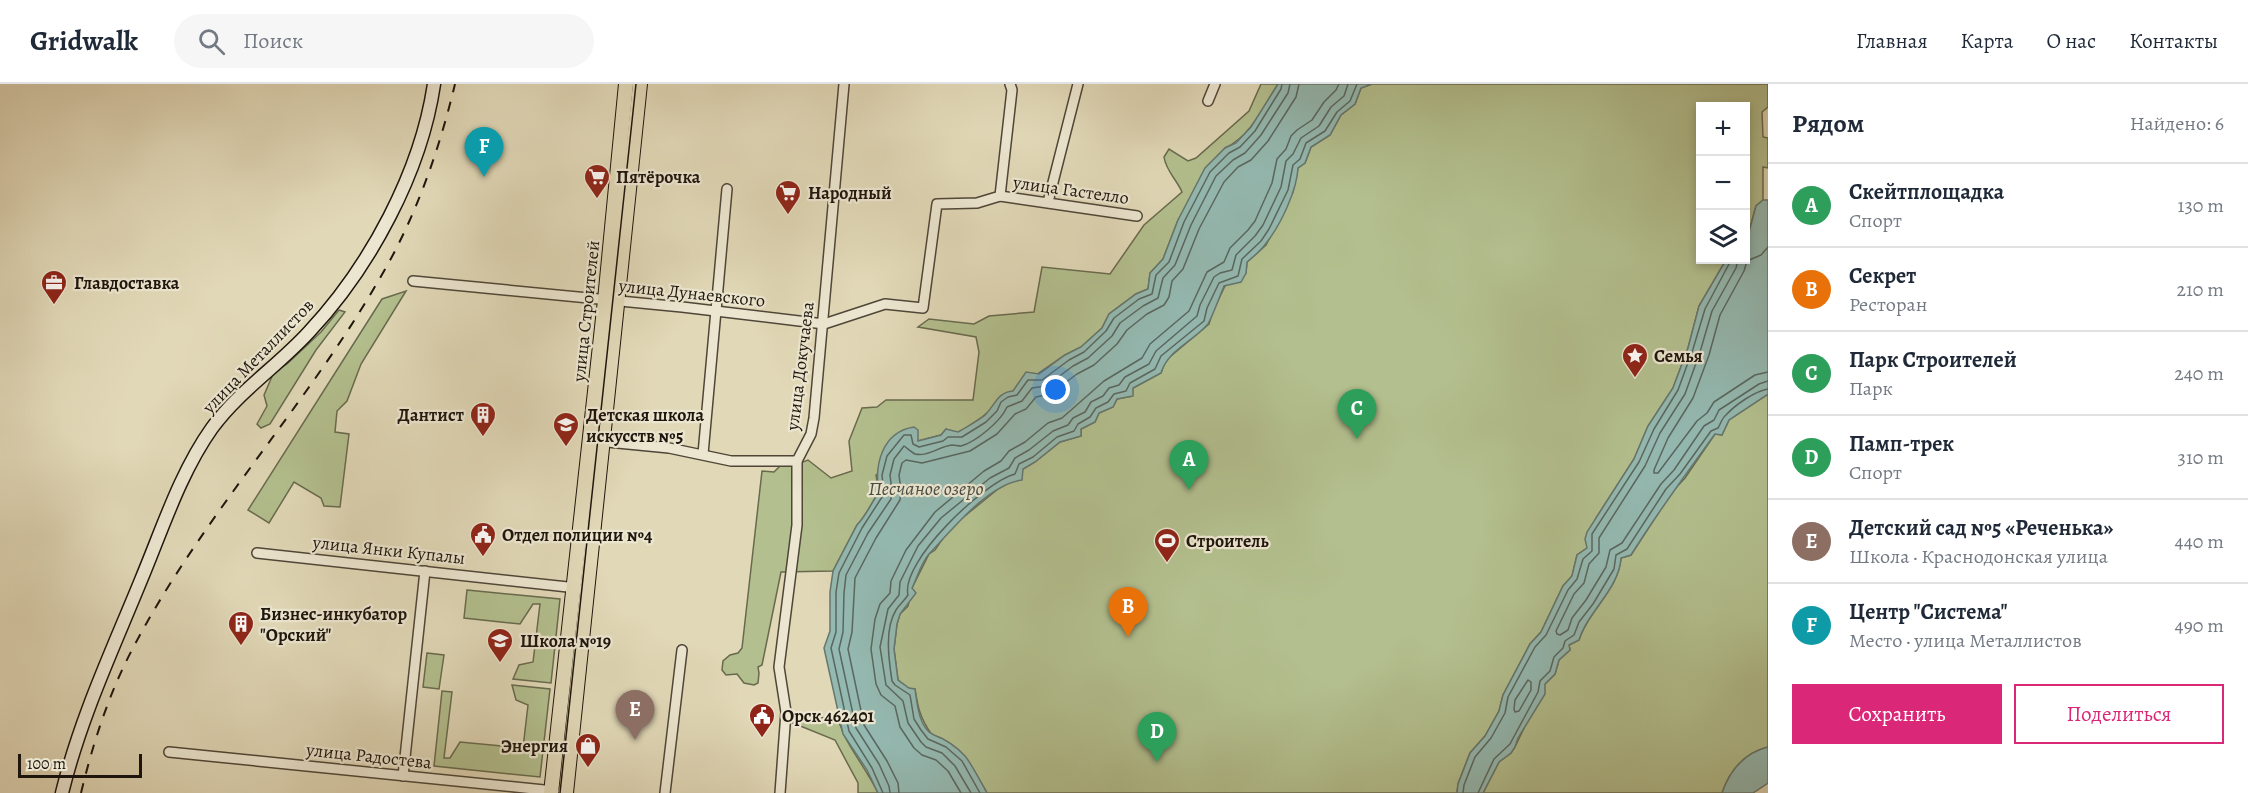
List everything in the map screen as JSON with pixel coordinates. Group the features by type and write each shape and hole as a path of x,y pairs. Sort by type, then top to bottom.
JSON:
{"main road":[{"name":"улица Металлистов","path":"62,793 73,749 93,693 171,509 200,447 225,412 308,333 352,279 397,201 414,165 426,127 434,84"},
{"name":"улица Строителей","path":"626,84 632,105"},
{"name":"улица Строителей","path":"558,792 632,105 640,84"}],"street":[{"name":"улица Докучаева","path":"780,793 786,711 779,667 797,525 797,461 812,434 824,324 832,200 844,84"},
{"path":"824,324 885,304 923,308 937,204 977,203 1000,196 1012,90 1010,84"},
{"path":"1048,202 1078,84"},
{"path":"1208,101 1215,84"},
{"path":"703,454 727,189"},
{"name":"улица Гастелло","path":"1000,196 1137,216"},
{"name":"улица Дунаевского","path":"413,281 824,324"},
{"path":"597,441 669,448 731,461 797,461"},
{"name":"улица Янки Купалы","path":"257,552 581,588"},
{"path":"403,776 425,571"},
{"path":"665,793 682,650"},
{"name":"улица Радостева","path":"169,752 558,792"}],"green space":[{"path":"1261,84 1278,84 1249,129 1225,148 1178,220 1163,259 1150,273 1148,289 1136,294 1109,314 1102,328 1081,347 1065,355 1013,391 982,417 958,433 946,429 941,435 918,441 876,475 879,492 857,525 833,571 781,572 762,665 758,667 758,683 754,685 744,683 737,674 726,675 722,670 723,661 730,655 738,653 742,648 762,471 774,472 782,464 793,466 808,460 831,478 852,471 849,441 862,408 877,407 886,400 973,400 979,352 976,337 918,327 929,319 974,324 989,316 1034,312 1042,267 1110,274 1144,225 1182,192 1165,162 1164,157 1169,149 1188,161 1196,158 1249,111"},
{"path":"1372,84 1768,84 1768,107 1762,112 1763,137 1768,138 1768,168 1763,167 1763,200 1756,206 1750,228 1750,102 1696,102 1696,264 1724,264 1699,306 1688,348 1673,388 1648,426 1634,459 1596,518 1587,548 1577,555 1572,576 1563,586 1541,632 1530,644 1503,695 1499,711 1485,736 1470,753 1458,784 1457,793 987,793 958,750 942,738 932,735 920,713 915,689 909,689 898,680 894,649 897,624 900,614 908,606 912,588 929,554 935,550 950,528 998,489 1012,481 1023,469 1060,442 1081,436 1081,429 1095,422 1099,413 1113,407 1117,399 1132,396 1133,388 1161,373 1165,361 1209,324 1225,286 1246,273 1247,262 1266,245 1293,192 1298,168 1305,163 1311,147 1330,135 1341,115 1355,104 1361,88"},
{"path":"406,291 361,364 347,401 337,411 335,432 349,434 340,507 324,506 321,498 294,482 269,523 248,510 382,299"},
{"path":"339,310 345,312 316,350 270,424 261,428 257,424 267,406 264,395 274,372 287,364 321,332"},
{"path":"1768,394 1768,747 1752,753 1739,764 1729,777 1722,793 1483,793 1499,762 1515,747 1545,684 1555,674 1559,660 1570,650 1569,645 1579,640 1589,619 1615,580 1621,558 1631,555 1672,492 1685,478 1715,434 1722,435 1729,420"},
{"path":"467,590 560,599 551,683 513,679 519,665 533,662 540,604 533,604 520,624 464,618"},
{"path":"427,653 444,655 439,689 423,687"},
{"path":"512,685 550,689 540,777 434,766 442,691 452,692 444,758 450,758 460,742 523,748 528,705 516,700"},
{"path":"789,714 836,719 878,793 858,793 858,783 835,740 788,721"}],"water":[{"name":"Песчаное озеро","path":"1278,84 1372,84 1361,88 1355,104 1341,115 1330,135 1311,147 1305,163 1298,168 1291,196 1278,226 1263,248 1247,262 1246,273 1241,282 1224,286 1207,325 1169,358 1161,373 1133,388 1133,396 1117,399 1113,407 1099,413 1095,422 1081,429 1081,436 1060,442 1023,469 1022,480 1009,483 996,490 971,510 926,558 912,588 916,593 900,614 894,649 898,680 909,688 915,689 925,727 965,756 987,793 878,793 867,770 843,734 824,648 830,631 830,592 833,571 857,525 879,492 878,471 883,451 894,435 914,427 918,430 918,441 941,435 946,429 958,432 984,416 1003,394 1013,391 1026,372 1039,374 1065,355 1081,347 1102,328 1109,314 1136,294 1148,289 1150,273 1163,259 1178,220 1205,168 1225,148 1236,143 1251,127"},
{"path":"1763,200 1768,200 1768,394 1729,420 1722,435 1715,434 1631,555 1621,558 1615,580 1583,629 1579,640 1569,645 1570,650 1559,660 1555,674 1545,684 1545,694 1518,738 1515,747 1499,762 1483,793 1457,793 1458,784 1470,753 1485,736 1499,711 1503,695 1530,644 1541,632 1563,586 1572,576 1577,555 1587,548 1585,539 1587,532 1634,459 1648,426 1673,388 1688,348 1699,306 1724,264 1750,264 1750,228 1756,206"},
{"path":"1768,747 1768,783 1753,793 1722,793 1729,777 1745,758"}],"tram line":[{"path":"560,793 636,84"}],"railway":[{"path":"81,793 109,700 133,648 160,599 222,507 320,372 351,326 393,255 425,184 455,84"}],"place":[{"name":"Центр \"Система\"","path":"484,177"},
{"name":"Пятёрочка","path":"597,200"},
{"name":"Народный","path":"788,216"},
{"name":"Главдоставка","path":"54,306"},
{"name":"Семья","path":"1635,379"},
{"name":"Дантист","path":"483,438"},
{"name":"Парк Строителей","path":"1357,439"},
{"name":"Детская школа искусств №5","path":"566,448"},
{"name":"Скейтплощадка","path":"1189,490"},
{"name":"Отдел полиции №4","path":"483,558"},
{"name":"Строитель","path":"1167,564"},
{"name":"Секрет","path":"1128,637"},
{"name":"Бизнес-инкубатор \"Орский\"","path":"241,647"},
{"name":"Школа №19","path":"500,664"},
{"name":"Орск 462401","path":"762,739"},
{"name":"Детский сад №5 «Реченька»","path":"635,740"},
{"name":"Памп-трек","path":"1157,762"},
{"name":"Энергия","path":"588,769"}]}
